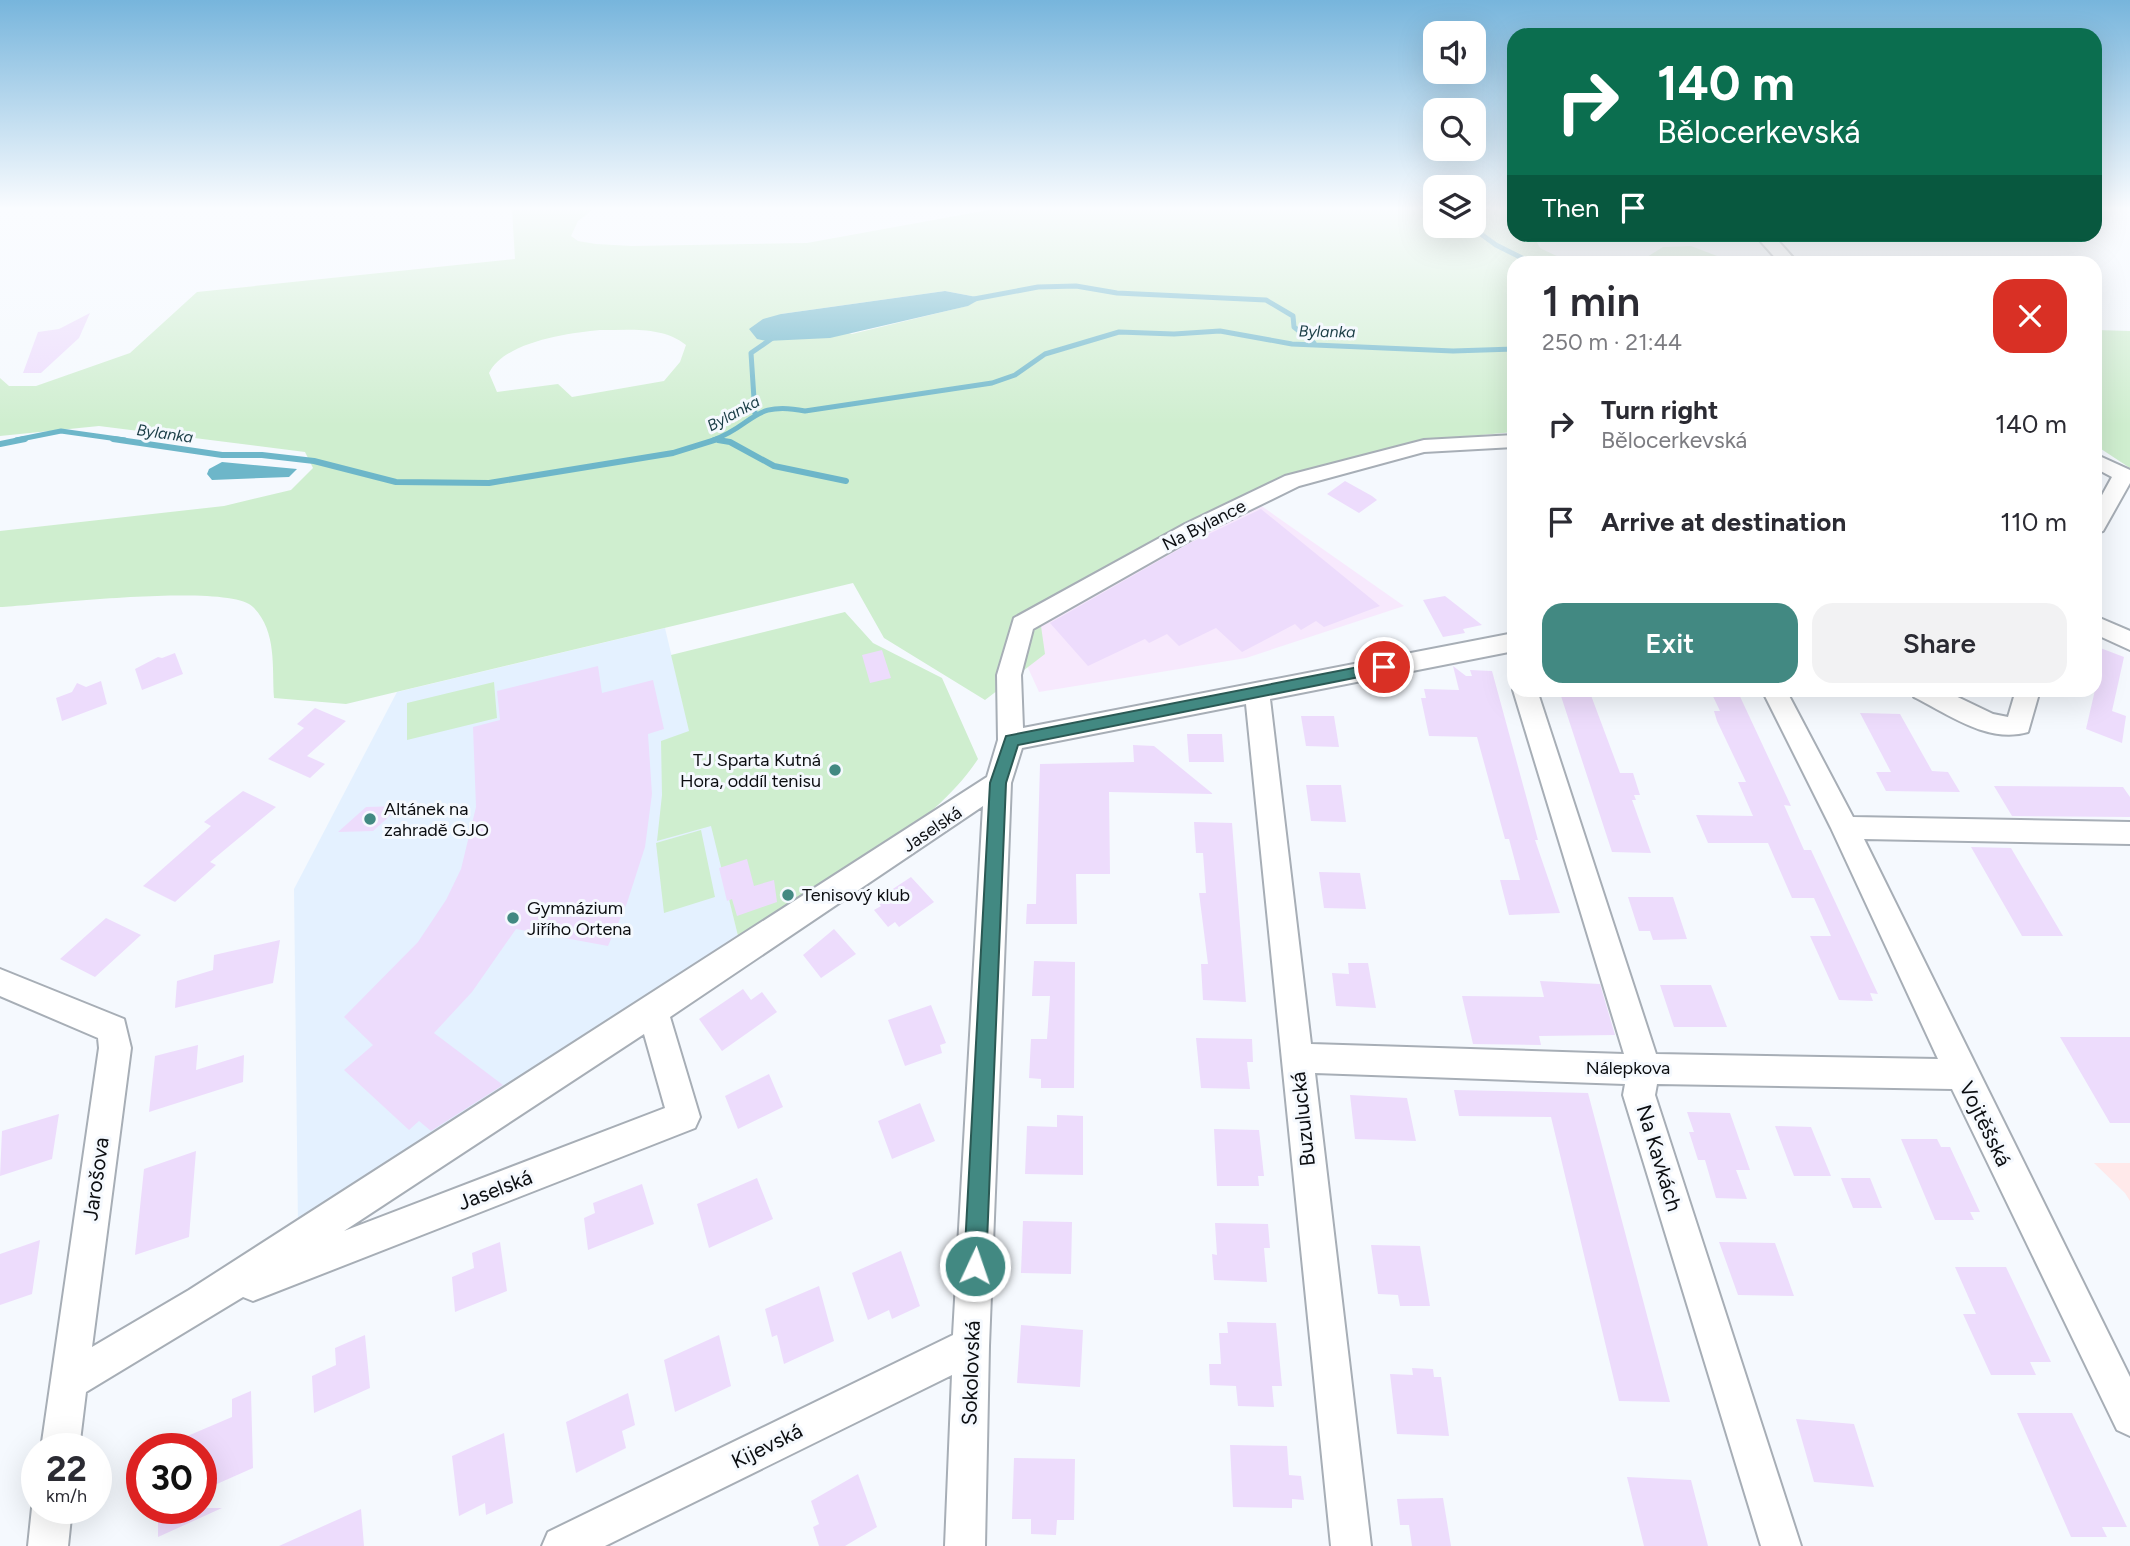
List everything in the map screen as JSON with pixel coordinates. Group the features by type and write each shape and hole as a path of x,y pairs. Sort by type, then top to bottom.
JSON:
{"street":[{"name":"Na Bylance","path":"1011,740 1009,675 1022,624 1179,537 1266,494 1320,472 1424,446 1507,441"},
{"path":"2102,464 2124,475 2102,514"},
{"path":"2102,627 2130,641"},
{"path":"1011,740 1507,646"},
{"name":"Buzulucká","path":"1257,692 1351,1546"},
{"name":"Na Kavkách","path":"1527,697 1644,1067 1639,1095 1781,1546"},
{"name":"Vojtěšská","path":"1778,697 1845,828 1961,1074 2130,1417"},
{"path":"1938,697 2001,726 2019,724 2026,697"},
{"name":"Sokolovská","path":"965,1546 971,1346 998,783 1011,740"},
{"name":"Jaselská","path":"68,1382 202,1303 653,1011 998,783"},
{"path":"1845,828 2130,833"},
{"name":"Jarošova","path":"0,982 113,1029 115,1048 62,1433"},
{"name":"Jaselská","path":"202,1303 684,1117 653,1011"},
{"name":"Nálepkova","path":"1296,1058 1585,1068 1961,1074"},
{"name":"Kijevská","path":"562,1546 971,1346"},
{"path":"48,1546 50,1524"}],"shaded area":[{"path":"1243,493 1404,606 1246,658 1039,692 1008,624"},
{"name":"Gymnázium Jiřího Ortena","path":"665,628 738,936 429,1152 298,1228 294,889 397,692"},
{"path":"2094,1163 2130,1163 2130,1201 2125,1193"}],"green space":[{"path":"302,281 1507,281 1507,433 1426,440 1216,513 1038,605 1045,654 985,700 884,638 853,583 346,704 274,698 272,650 266,627 253,607 237,600 174,595 0,607 0,531 224,506 291,490 313,468 305,452 99,426 0,436 0,378 9,386 36,386 130,353 197,292","holes":["945,291 982,298 967,306 852,334 781,314","600,330 656,332 686,345 680,362 664,381 572,397 558,384 497,392 489,373 497,362 508,354 538,341"]},
{"path":"2102,330 2130,331 2130,468 2102,450"},
{"name":"TJ Sparta Kutná Hora, oddíl tenisu","path":"845,612 873,643 942,678 978,759 957,786 931,812 901,836 834,880 738,936 711,826 657,841 662,795 661,741 689,731 671,655"},
{"path":"494,682 497,718 407,740 407,703"},
{"path":"701,830 715,897 664,913 656,843"}],"water":[{"path":"945,291 982,298 968,306 830,338 767,341 757,339 749,329 763,319 781,314"},
{"path":"222,462 297,469 289,477 212,480 207,474 209,469"}],"building":[{"path":"90,313 79,338 41,373 23,373 38,332 59,329"},
{"path":"1345,481 1377,500 1359,513 1327,494"},
{"path":"1261,509 1380,606 1324,627 1316,621 1301,630 1295,624 1242,652 1216,628 1179,646 1167,634 1149,643 1145,639 1088,666 1050,623 1190,543"},
{"path":"1445,596 1482,625 1463,629 1465,633 1443,637 1423,600"},
{"path":"2102,649 2124,657 2112,711 2126,716 2122,743 2086,729 2093,697 2102,697"},
{"path":"882,650 891,678 870,683 862,655"},
{"path":"175,653 183,674 142,690 135,669 158,657"},
{"name":"Gymnázium Jiřího Ortena","path":"598,666 602,693 653,680 664,729 648,734 652,794 645,847 627,903 608,946 516,929 472,992 434,1033 503,1085 431,1131 419,1121 409,1130 344,1070 373,1045 344,1017 418,942 446,900 461,869 476,807 473,727 500,720 497,691"},
{"path":"1453,666 1466,676 1472,676 1470,670 1492,671 1538,840 1535,840 1560,913 1509,915 1500,880 1520,880 1509,839 1505,839 1477,737 1429,736 1421,698 1426,698 1424,689 1459,690"},
{"path":"101,681 107,704 62,721 56,698 72,692 77,683 86,687"},
{"path":"1561,697 1592,697 1620,773 1633,773 1640,795 1634,795 1636,800 1632,800 1651,853 1612,852"},
{"path":"1713,697 1740,697 1791,806 1784,805 1804,850 1811,850 1878,994 1870,993 1873,1001 1839,1000 1810,936 1831,936 1814,898 1792,898 1768,843 1708,843 1696,815 1753,816 1738,782 1746,782 1714,711 1720,711"},
{"path":"315,708 346,721 307,756 325,764 310,778 268,759 304,728 297,724"},
{"path":"1860,713 1900,714 1932,771 1948,772 1960,792 1886,791 1876,772 1891,772"},
{"path":"1301,716 1334,716 1339,747 1306,746"},
{"path":"1187,734 1222,734 1224,762 1189,762"},
{"path":"1133,745 1154,746 1213,794 1109,792 1110,874 1076,874 1077,924 1026,924 1027,904 1036,904 1040,764 1134,762"},
{"path":"1306,785 1341,785 1346,822 1311,821"},
{"path":"1994,786 2123,787 2130,797 2130,817 2012,816"},
{"path":"243,791 276,807 210,862 216,865 175,902 143,886 211,826 204,822"},
{"name":"Altánek na zahradě GJO","path":"401,806 373,831 338,832 366,807"},
{"path":"1194,822 1232,823 1246,1002 1203,1000 1201,964 1208,964 1199,893 1206,893 1203,853 1196,853"},
{"path":"1971,847 2011,848 2063,936 2022,936"},
{"path":"747,859 754,886 774,880 777,902 737,916 732,899 727,901 719,868"},
{"path":"1319,872 1360,873 1366,909 1324,908"},
{"path":"911,877 934,902 899,927 895,922 888,927 874,910 881,906 876,900"},
{"path":"1628,897 1673,897 1687,939 1653,940 1650,931 1639,931"},
{"path":"106,918 141,935 95,977 60,959"},
{"path":"834,929 856,954 821,978 803,955"},
{"path":"280,940 273,983 175,1008 177,981 213,970 214,955"},
{"path":"1034,961 1075,962 1074,1088 1041,1088 1041,1079 1029,1078 1031,1039 1047,1039 1050,996 1032,996"},
{"path":"1348,963 1368,963 1376,1008 1336,1006 1332,973 1349,974"},
{"path":"1540,981 1600,984 1615,1035 1539,1036 1541,1045 1473,1044 1462,996 1544,997"},
{"path":"1660,985 1711,985 1727,1027 1674,1027"},
{"path":"743,989 751,1000 762,992 777,1012 722,1051 699,1019"},
{"path":"931,1005 946,1043 940,1045 942,1053 905,1066 888,1020"},
{"path":"2060,1037 2130,1037 2130,1123 2110,1123"},
{"path":"1196,1038 1252,1039 1253,1062 1247,1062 1250,1089 1201,1088"},
{"path":"198,1045 196,1070 244,1055 243,1082 149,1112 155,1056"},
{"path":"769,1074 783,1107 738,1129 725,1096"},
{"path":"1454,1090 1588,1093 1670,1402 1619,1401 1551,1117 1459,1116"},
{"path":"1350,1095 1407,1098 1416,1141 1355,1139"},
{"path":"920,1103 935,1141 892,1159 878,1121"},
{"path":"1687,1112 1730,1113 1750,1170 1736,1170 1747,1199 1716,1198 1705,1160 1698,1160 1689,1132 1694,1132"},
{"path":"59,1114 52,1159 0,1176 2,1131"},
{"path":"1057,1115 1083,1116 1083,1175 1025,1174 1027,1126 1057,1127"},
{"path":"1775,1126 1811,1127 1831,1176 1794,1176"},
{"path":"1214,1129 1259,1130 1264,1176 1258,1176 1259,1186 1217,1186"},
{"path":"1901,1139 1937,1139 1941,1147 1950,1147 1980,1212 1970,1212 1974,1220 1935,1220"},
{"path":"196,1151 189,1237 135,1255 144,1169"},
{"path":"757,1178 773,1219 709,1248 697,1204"},
{"path":"1841,1178 1870,1178 1882,1208 1853,1208"},
{"path":"642,1184 654,1224 588,1250 584,1218 595,1213 593,1203"},
{"path":"1023,1221 1072,1222 1071,1274 1021,1273"},
{"path":"1215,1223 1268,1224 1270,1248 1264,1248 1267,1282 1214,1280 1212,1254 1217,1255"},
{"path":"40,1240 32,1294 0,1305 0,1254"},
{"path":"500,1242 507,1291 455,1312 452,1277 474,1268 472,1253"},
{"path":"1719,1242 1775,1243 1794,1296 1738,1295"},
{"path":"1371,1245 1420,1246 1430,1306 1400,1306 1398,1295 1378,1294"},
{"path":"901,1251 920,1306 892,1319 889,1310 868,1320 852,1273"},
{"path":"1955,1267 2006,1267 2051,1362 2030,1362 2036,1375 1991,1375 1963,1314 1976,1314"},
{"path":"819,1286 834,1341 784,1364 777,1335 772,1337 765,1309"},
{"path":"1227,1322 1276,1323 1282,1386 1272,1386 1274,1407 1238,1406 1236,1386 1210,1385 1209,1364 1221,1364 1219,1333 1228,1333"},
{"path":"1021,1325 1083,1330 1080,1387 1017,1383"},
{"path":"365,1335 370,1388 314,1413 312,1376 336,1365 335,1348"},
{"path":"719,1335 731,1386 675,1412 664,1360"},
{"path":"1412,1368 1433,1369 1434,1377 1441,1377 1449,1436 1397,1434 1390,1374 1413,1375"},
{"path":"251,1391 253,1468 217,1484 217,1433 194,1433 232,1417 232,1399"},
{"path":"628,1393 635,1425 622,1431 626,1448 576,1473 566,1422"},
{"path":"2017,1413 2072,1413 2127,1527 2102,1527 2107,1537 2071,1537"},
{"path":"1796,1419 1854,1424 1874,1487 1814,1482"},
{"path":"504,1433 513,1503 486,1515 485,1503 459,1516 452,1456"},
{"path":"1230,1445 1287,1446 1289,1475 1301,1476 1304,1500 1292,1499 1292,1508 1233,1507"},
{"path":"1014,1458 1075,1459 1074,1520 1057,1520 1056,1535 1031,1534 1031,1519 1012,1519"},
{"path":"858,1474 877,1527 845,1546 819,1546 813,1527 819,1524 811,1501"},
{"path":"1627,1477 1691,1480 1708,1546 1644,1546"},
{"path":"1443,1498 1451,1546 1412,1546 1409,1525 1400,1525 1397,1499"},
{"path":"361,1509 364,1546 279,1546"},
{"path":"158,1524 187,1524 158,1537"}],"waterway":[{"path":"974,299 1038,287 1076,286 1117,293 1266,300 1293,316 1294,327 1314,343"},
{"name":"Bylanka","path":"713,440 754,416 774,409 805,411 992,383 1015,375 1045,354 1119,332 1174,334 1220,331 1292,344 1453,351 1507,349"},
{"path":"755,414 751,353 774,337"},
{"name":"Bylanka","path":"16,440 61,431 125,440"},
{"name":"Bylanka","path":"0,444 25,439"},
{"name":"Bylanka","path":"113,439 222,455 262,455 314,461 396,482 489,483 673,453 718,439"},
{"path":"721,440 718,440 730,442 774,466 846,481"}],"place":[{"name":"TJ Sparta Kutná Hora, oddíl tenisu","path":"835,770"},
{"name":"Altánek na zahradě GJO","path":"370,819"},
{"name":"Tenisový klub","path":"788,895"},
{"name":"Gymnázium Jiřího Ortena","path":"513,918"}],"route":[{"path":"975,1266 998,783 1011,740 1384,667"}]}
